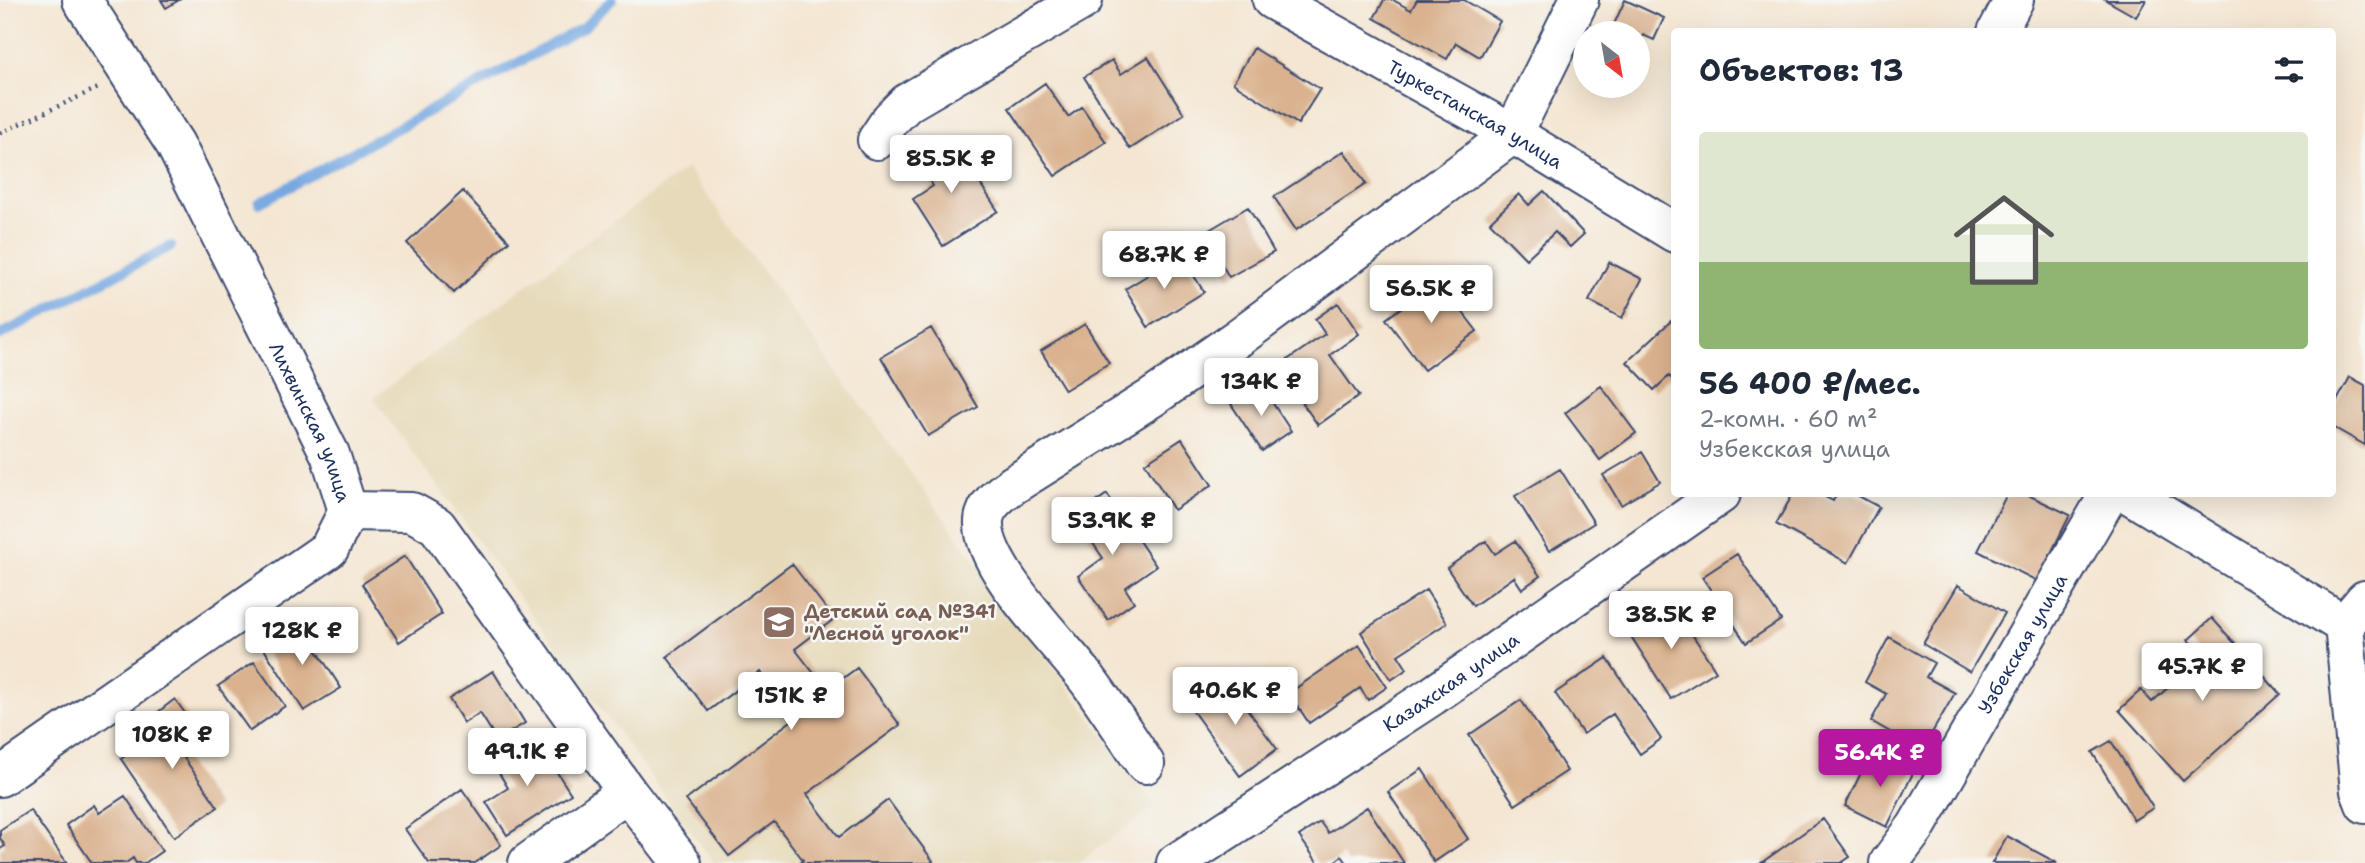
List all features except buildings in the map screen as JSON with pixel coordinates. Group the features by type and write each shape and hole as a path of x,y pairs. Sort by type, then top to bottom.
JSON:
{"street":[{"name":"Лихвинская улица","path":"82,0 175,144 330,454 348,511 412,512 436,526 627,792 682,863"},
{"path":"877,140 891,119 907,103 1083,0"},
{"name":"Туркестанская улица","path":"1272,0 1513,134 1671,231"},
{"path":"1144,764 1093,687 996,563 985,533 984,519 988,508 997,496 1013,485 1153,397 1238,338 1513,134 1579,0"},
{"path":"1999,28 2014,0"},
{"name":"Казахская улица","path":"1176,863 1432,696 1717,497"},
{"name":"Узбекская улица","path":"1889,863 1916,827 2107,497"},
{"path":"2135,497 2354,612 2360,791 2365,804"},
{"path":"0,777 329,549 348,511"},
{"path":"528,863 627,792"}],"path":[{"path":"0,133 129,74"}],"shaded area":[{"name":"Детский сад №341 \"Лесной уголок\"","path":"687,168 1155,806 1078,863 714,863 373,398"}],"waterway":[{"path":"259,203 584,27 612,0"},
{"path":"0,335 171,246"}],"place":[{"name":"Детский сад №341 \"Лесной уголок\"","path":"779,622"}]}
